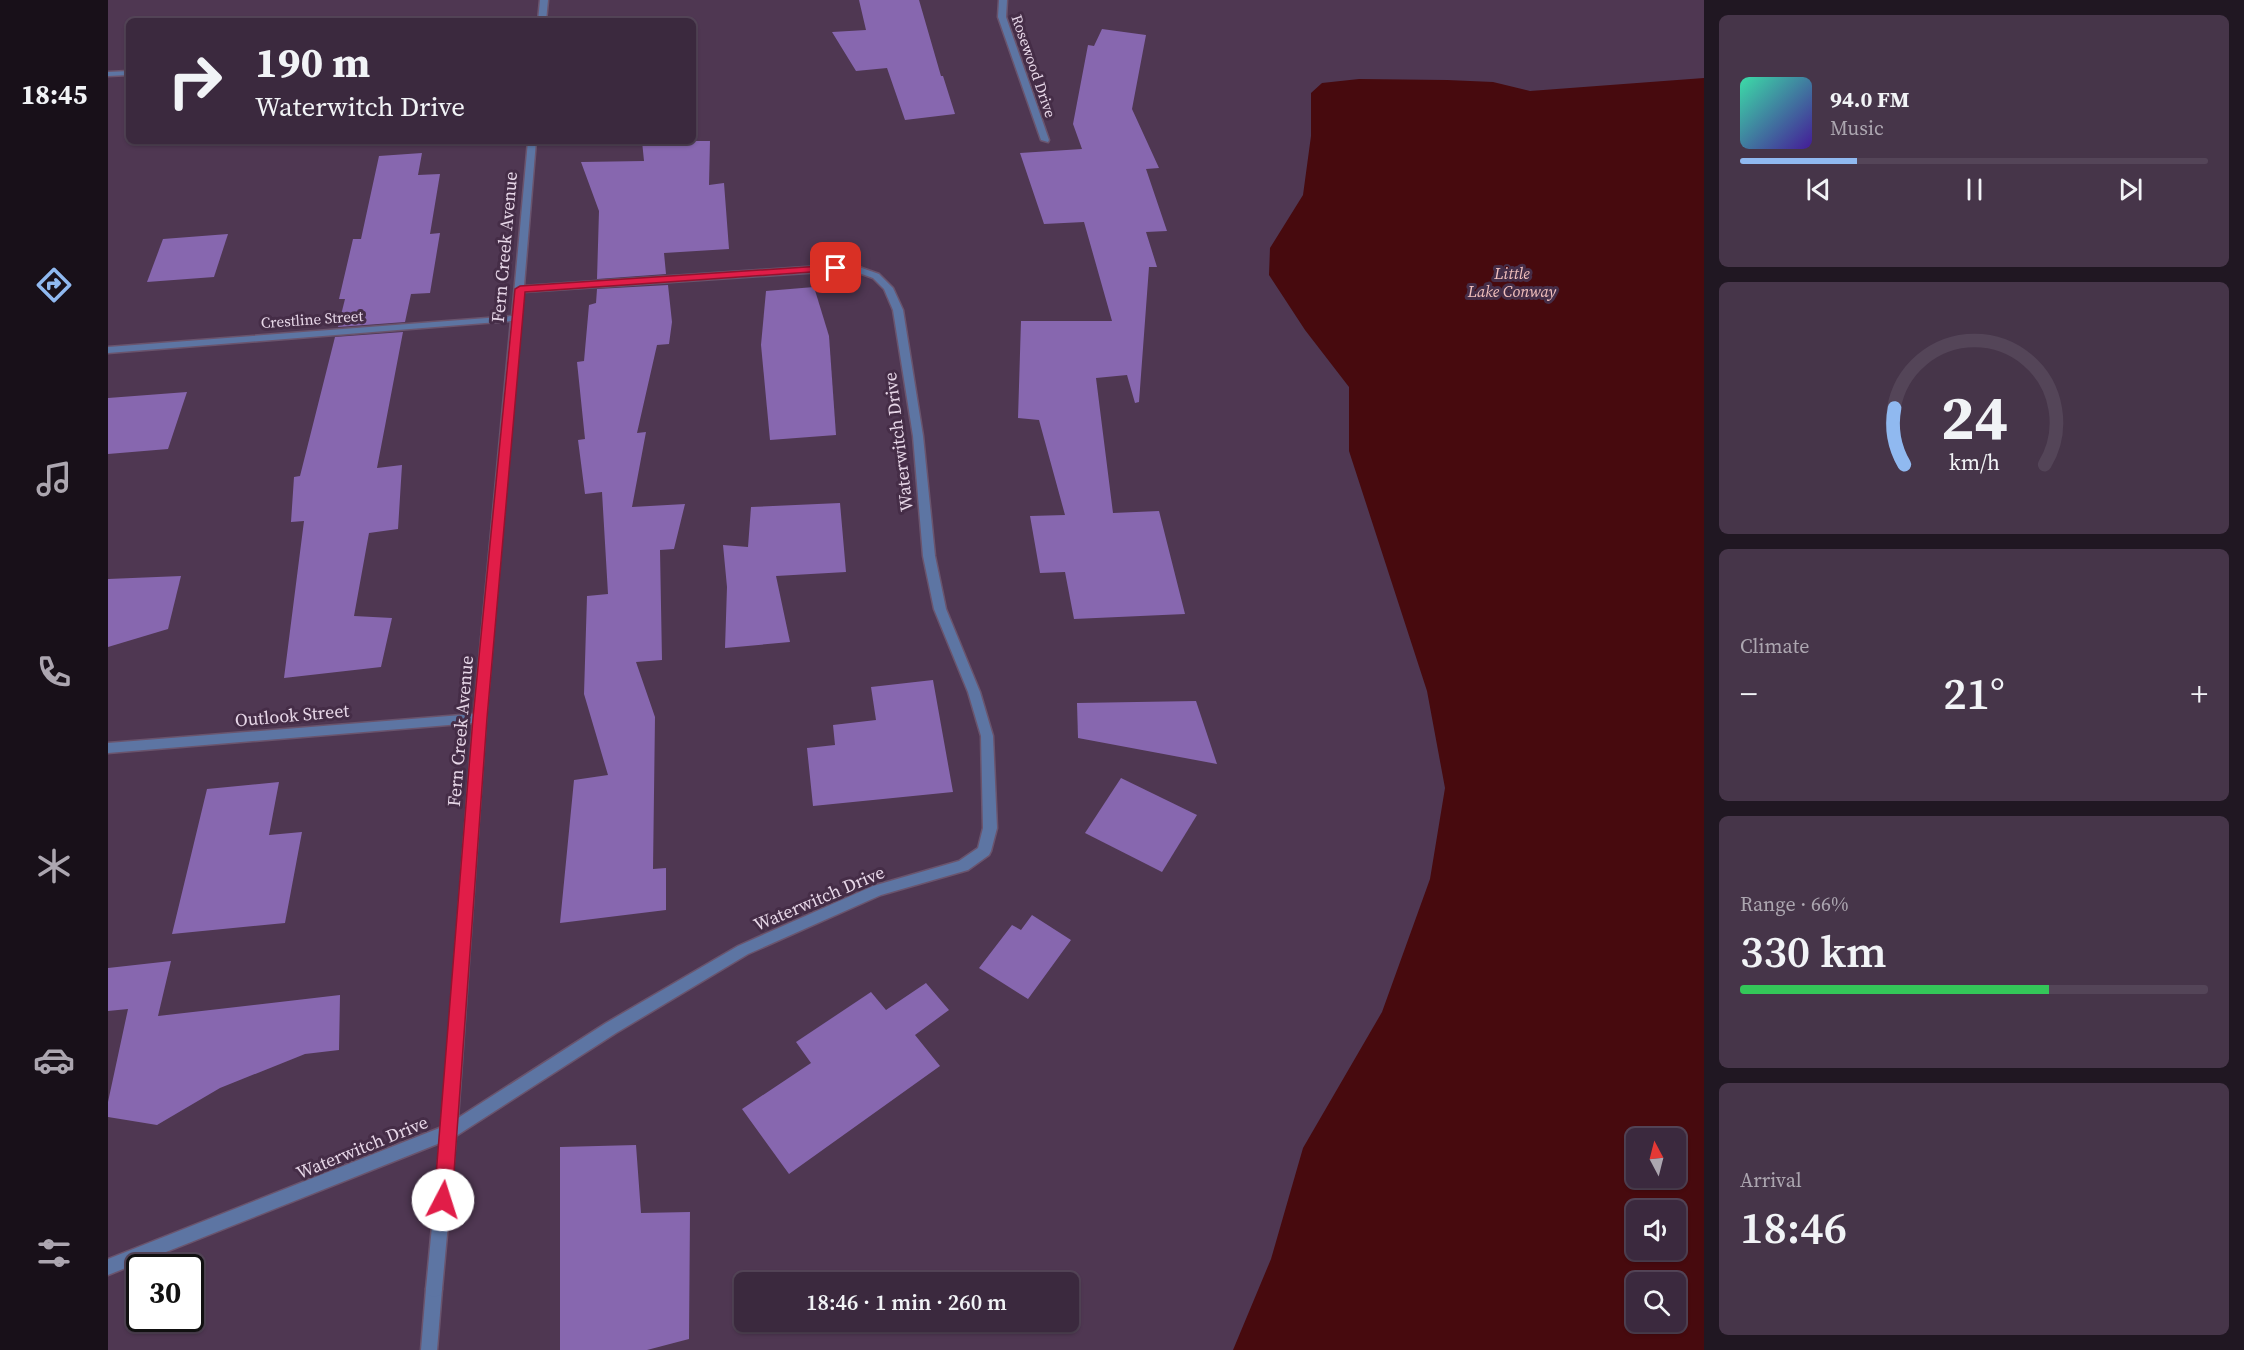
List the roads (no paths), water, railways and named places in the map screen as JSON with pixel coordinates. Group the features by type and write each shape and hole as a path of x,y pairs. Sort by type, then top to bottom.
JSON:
{"street":[{"path":"542,18 544,0"},
{"name":"Rosewood Drive","path":"1003,0 1002,17 1045,140"},
{"path":"108,74 126,73"},
{"name":"Fern Creek Avenue","path":"429,1350 449,1132 480,718 518,318 532,144"},
{"name":"Waterwitch Drive","path":"108,1267 449,1132 611,1028 743,950 878,890 963,866 984,851 990,828 987,736 974,693 940,609 929,556 918,436 898,310 892,291 882,277 859,269 836,268 520,289"},
{"name":"Crestline Street","path":"108,350 518,318"},
{"name":"Outlook Street","path":"108,747 480,718"}],"water":[{"name":"Little Lake Conway","path":"1704,78 1704,1350 1233,1350 1271,1259 1303,1148 1382,1012 1430,879 1445,788 1427,691 1349,451 1349,387 1305,330 1269,275 1270,248 1303,195 1311,136 1311,93 1322,83 1359,79 1493,82 1530,91"}]}
